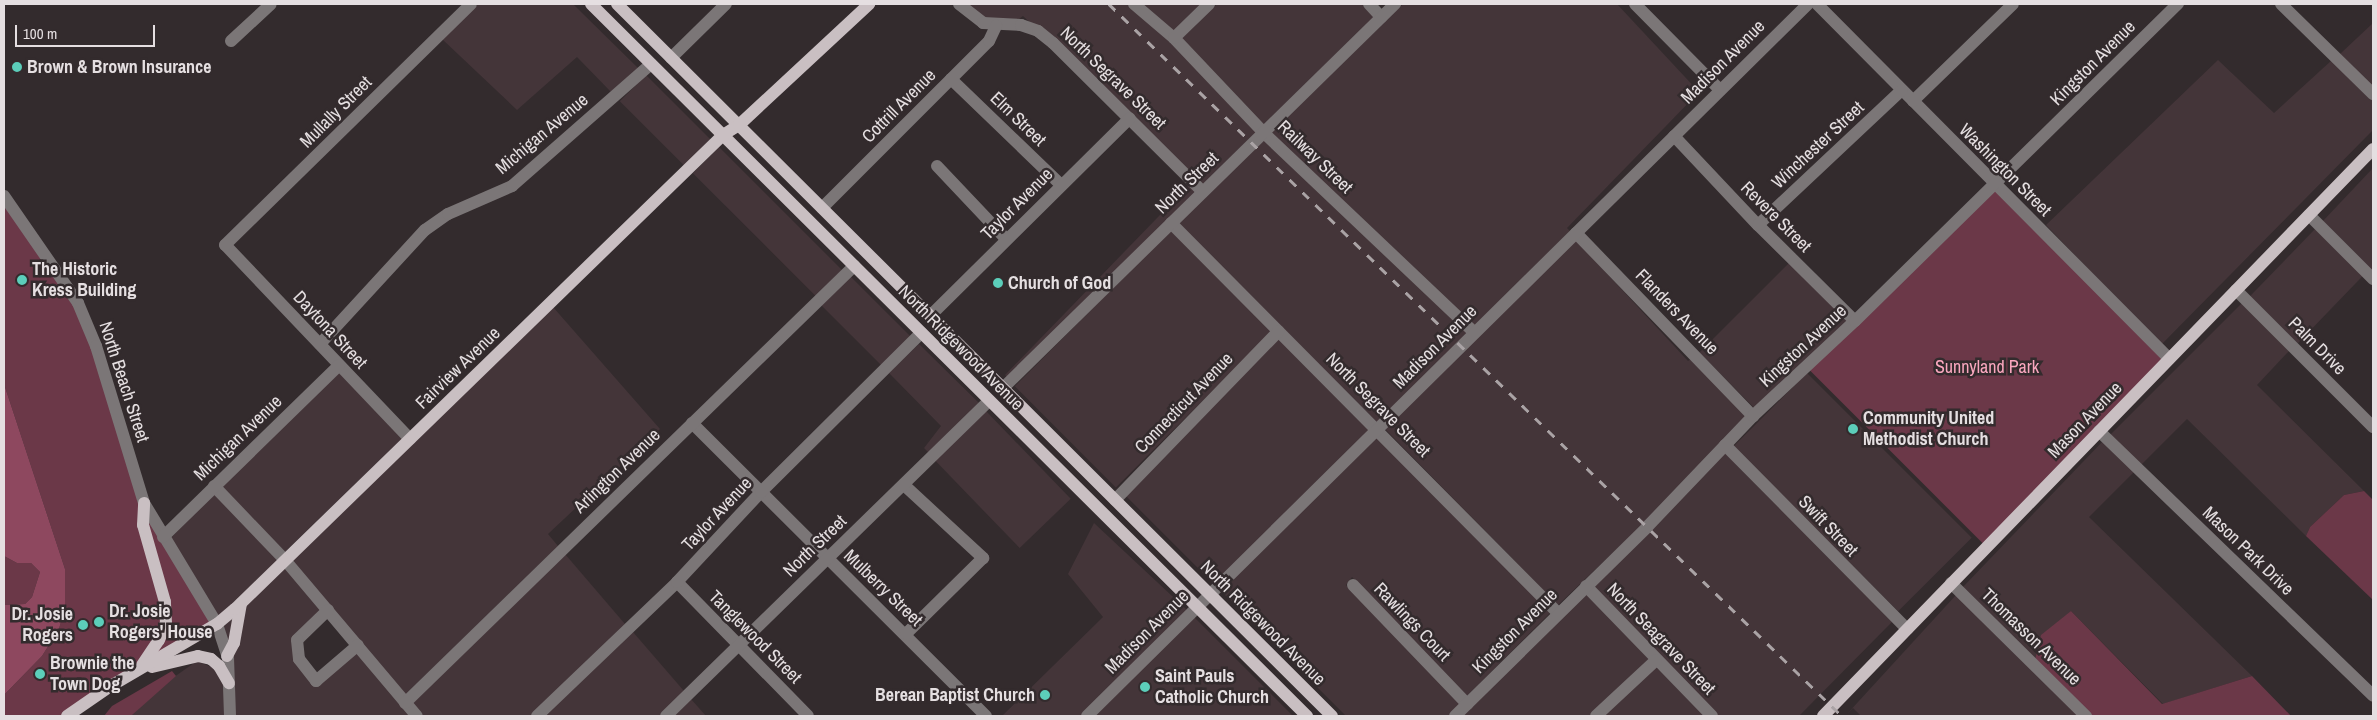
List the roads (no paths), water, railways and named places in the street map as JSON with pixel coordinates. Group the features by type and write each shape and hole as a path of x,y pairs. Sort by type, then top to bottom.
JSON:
{"main road":[{"name":"North Ridgewood Avenue","path":"590,4 1306,716"},
{"name":"North Ridgewood Avenue","path":"616,4 1332,716"},
{"name":"Fairview Avenue","path":"76,714 138,671 217,624 241,604 723,135 739,125 869,4"},
{"name":"Mason Avenue","path":"1823,716 2373,149"},
{"path":"854,266 865,264 882,268"},
{"path":"138,671 160,640 166,623 165,602 142,525 144,503"},
{"path":"227,656 234,643 241,604"},
{"path":"138,671 198,656 211,659 219,666 229,683"}],"street":[{"path":"231,41 271,4"},
{"name":"Mullally Street","path":"225,244 471,4"},
{"path":"671,58 726,4"},
{"name":"North Segrave Street","path":"959,4 973,18 996,26 1022,24 1038,30 1130,118 1203,192"},
{"name":"Railway Street","path":"1134,4 1174,38 1264,133 1474,332"},
{"path":"1174,38 1209,4"},
{"path":"1369,4 1381,17"},
{"name":"North Street","path":"1003,388 1395,4"},
{"path":"1634,4 1720,90"},
{"name":"Madison Avenue","path":"1088,716 1474,332 1808,4"},
{"name":"Washington Street","path":"1817,4 2169,359"},
{"path":"1914,101 2013,4"},
{"name":"Kingston Avenue","path":"1455,716 1753,416 1855,321 2178,4"},
{"path":"2281,4 2373,94"},
{"name":"Cottrill Avenue","path":"822,208 989,41 996,26"},
{"name":"Michigan Avenue","path":"320,344 426,230 448,214 512,186 651,64"},
{"name":"Elm Street","path":"951,79 1061,185"},
{"name":"Winchester Street","path":"1758,225 1902,90"},
{"name":"Taylor Avenue","path":"930,316 1130,118"},
{"name":"Revere Street","path":"1674,136 1758,225 1855,321"},
{"path":"937,166 1006,239"},
{"name":"North Beach Street","path":"4,196 78,303 96,346 144,503 217,624 227,656 230,716"},
{"path":"2308,215 2373,279"},
{"name":"North Segrave Street","path":"1171,223 1558,613"},
{"name":"Flanders Avenue","path":"1576,233 1753,416"},
{"name":"Daytona Street","path":"225,244 410,439"},
{"name":"Arlington Avenue","path":"405,703 854,266"},
{"name":"Palm Drive","path":"2236,290 2373,427"},
{"name":"Connecticut Avenue","path":"1115,500 1279,331"},
{"name":"Taylor Avenue","path":"537,716 676,582 761,492 921,333"},
{"name":"Michigan Avenue","path":"163,537 339,365"},
{"name":"North Street","path":"666,716 989,401"},
{"name":"Mulberry Street","path":"692,422 986,716"},
{"name":"Mason Park Drive","path":"2099,431 2373,696"},
{"name":"Swift Street","path":"1725,445 1907,629"},
{"path":"904,485 983,558 906,634"},
{"path":"214,486 285,560 417,716"},
{"name":"Tanglewood Street","path":"676,582 808,716"},
{"name":"Thomasson Avenue","path":"1951,584 2086,716"},
{"name":"Rawlings Court","path":"1353,585 1467,704"},
{"name":"North Seagrave Street","path":"1586,586 1712,716"},
{"path":"328,610 298,640 298,659 316,680 358,645"},
{"path":"1596,716 1656,660"}],"railway":[{"path":"1109,4 1842,716"}],"place":[{"name":"Brown & Brown Insurance","path":"17,67"},
{"name":"The Historic Kress Building","path":"22,280"},
{"name":"Church of God","path":"998,283"},
{"name":"Community United Methodist Church","path":"1853,429"},
{"name":"Dr. Josie Rogers' House","path":"99,622"},
{"name":"Dr. Josie Rogers","path":"83,625"},
{"name":"Brownie the Town Dog","path":"40,674"},
{"name":"Saint Pauls Catholic Church","path":"1145,687"},
{"name":"Berean Baptist Church","path":"1045,695"}],"park label":[{"name":"Sunnyland Park","path":"1987,367"}]}
